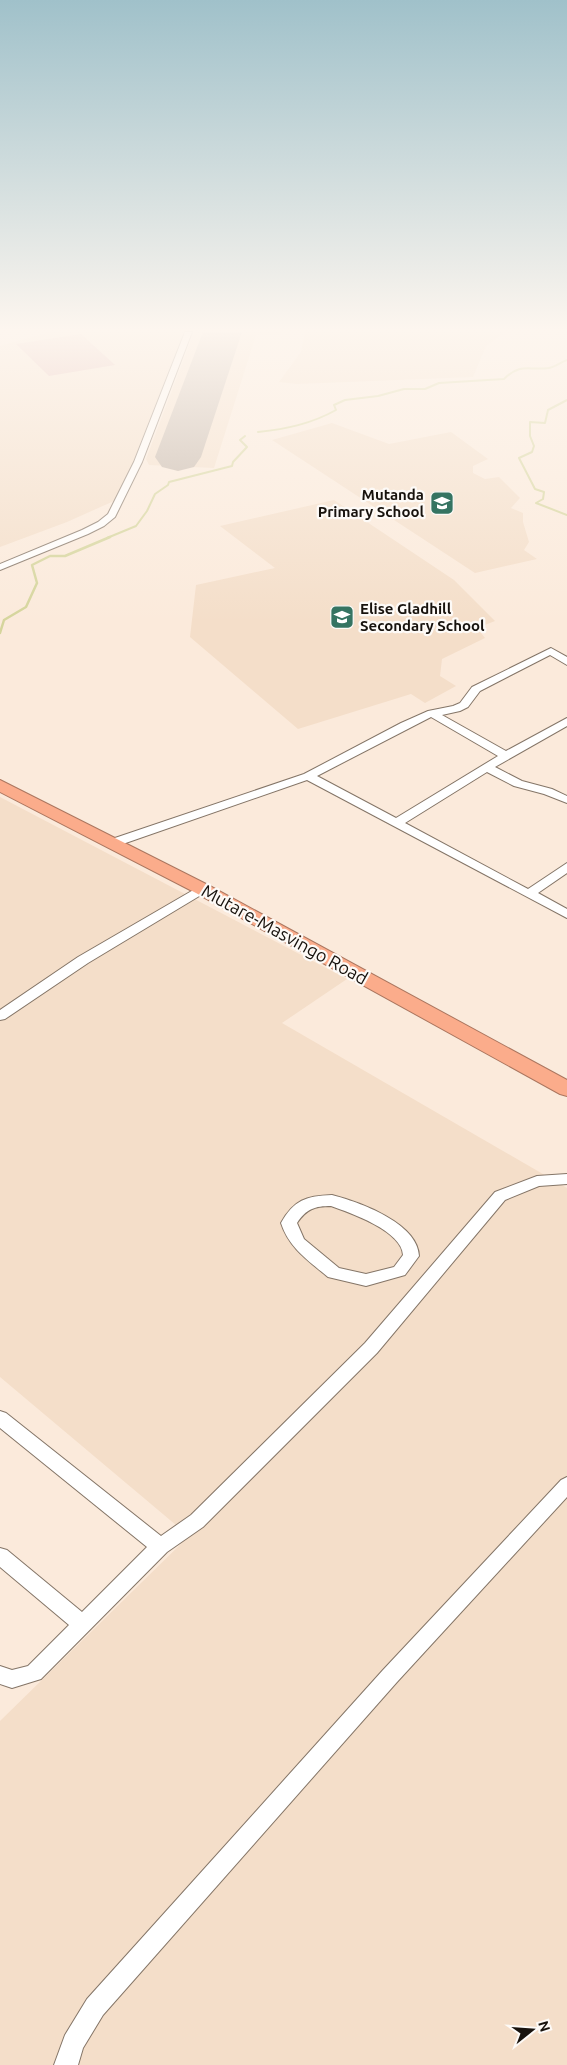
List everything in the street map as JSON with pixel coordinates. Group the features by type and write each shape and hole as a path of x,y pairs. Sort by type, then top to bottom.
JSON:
{"highway":[{"name":"Mutare-Masvingo Road","path":"0,785 202,889 565,1091"}],"street":[{"path":"0,567 85,532 101,524 112,515 138,462 151,428"},
{"path":"113,843 308,776 432,713 456,709 464,704 476,689 551,651 567,662"},
{"path":"432,713 506,756"},
{"path":"397,823 567,721"},
{"path":"488,768 518,784 548,791 567,800"},
{"path":"308,776 567,914"},
{"path":"530,893 567,867"},
{"path":"0,1016 83,960 202,889"},
{"path":"0,1675 12,1679 34,1673 160,1546 197,1521 370,1348 500,1196 537,1181 566,1180"},
{"path":"332,1200 354,1207 400,1233 409,1244 411,1256 399,1272 366,1280 334,1273 298,1243 292,1234 289,1224 296,1213 311,1201 332,1200"},
{"path":"0,1418 160,1546"},
{"path":"66,2065 73,2043 94,2007 390,1676 567,1486"},
{"path":"0,1556 82,1624"}],"shaded area":[{"path":"0,428 146,428 134,460 114,501 67,522 0,547"},
{"path":"158,428 227,428 214,468 149,465 146,459"},
{"name":"Mutanda Primary School","path":"313,428 347,428 389,444 451,432 488,459 473,466 473,473 485,479 499,477 520,498 511,508 523,513 523,522 529,542 524,550 537,559 475,573 272,440"},
{"name":"Elise Gladhill Secondary School","path":"334,500 454,580 495,621 477,628 485,638 442,659 440,676 456,686 425,703 411,694 298,729 190,637 196,585 275,568 220,526"},
{"path":"0,797 347,979 282,1023 567,1188 567,2065 0,2065 0,1721 189,1536 0,1377"}],"waterway":[{"path":"258,432 280,428"},
{"path":"530,428 530,436 534,446 532,452 519,458 535,489 544,492 543,499 536,503 567,515"},
{"path":"107,538 136,526 147,511 155,494 168,485 169,482 232,466 233,462 247,447 240,440 245,436"},
{"path":"0,633 4,620 26,607 37,583 32,565 50,556 65,556 110,537"}],"runway":[{"path":"178,457 188,428"}],"place":[{"name":"Mutanda Primary School","path":"442,503"},
{"name":"Elise Gladhill Secondary School","path":"342,617"}]}
